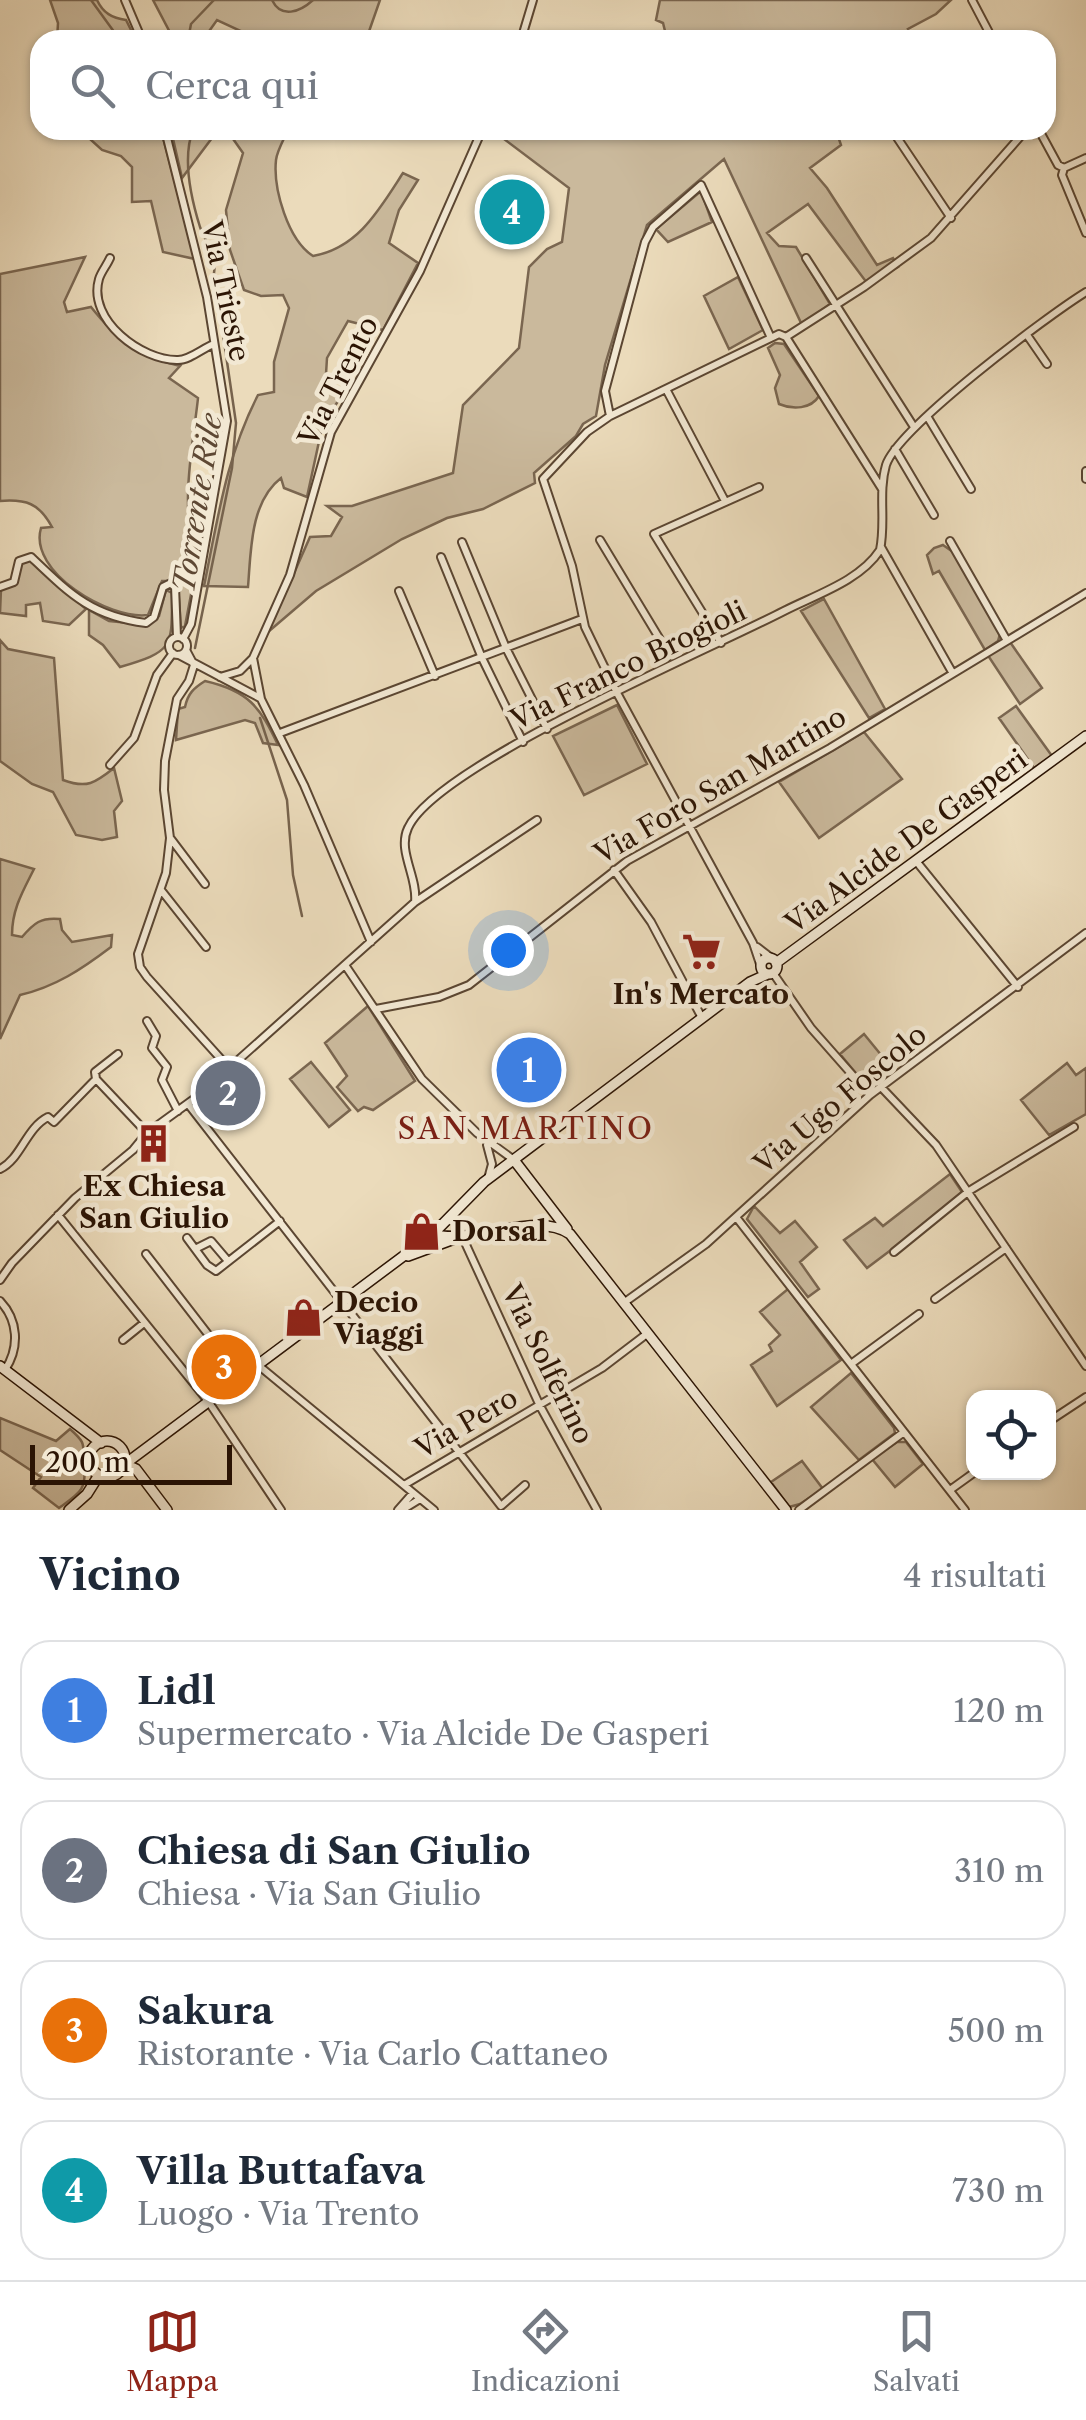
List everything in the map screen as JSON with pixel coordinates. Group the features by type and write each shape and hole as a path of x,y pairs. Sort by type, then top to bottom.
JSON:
{"main road":[{"name":"Via Alcide De Gasperi","path":"388,1265 433,1234 484,1182 577,1109 1086,736"},
{"path":"514,1160 786,1510"},
{"path":"433,1234 462,1236 545,1226 570,1234"},
{"path":"78,1425 91,1452 90,1463 99,1475 115,1476 149,1444 388,1265 462,1236"},
{"path":"2,1369 101,1443"},
{"path":"91,1452 101,1443 112,1442 121,1448 167,1510"},
{"path":"121,1448 149,1444"},
{"path":"73,1509 99,1475"}],"street":[{"path":"125,0 138,30"},
{"path":"524,30 533,0"},
{"path":"972,0 988,30"},
{"name":"Via Trieste","path":"168,140 207,297 227,421 192,624 180,638"},
{"name":"Via Trento","path":"220,677 242,669 253,658 290,575 331,432 420,272 476,140"},
{"path":"899,140 951,218"},
{"path":"786,337 916,250 951,218 1017,140"},
{"path":"1045,140 1064,168 1065,184 1086,232"},
{"path":"1064,168 1086,158"},
{"path":"610,416 605,391 645,242 653,226 701,185 772,338"},
{"path":"110,258 98,282 99,300 101,311 120,335 149,353 176,360 184,360 214,344"},
{"path":"806,258 914,427"},
{"path":"952,672 881,546 882,489 894,449 927,416 1086,292"},
{"path":"870,1095 810,1028 768,966 617,693 582,618 572,566 544,479 587,432 610,416 779,334 786,337 882,489"},
{"path":"1027,335 1047,364"},
{"path":"666,389 725,501"},
{"path":"927,416 971,489"},
{"path":"894,449 934,516"},
{"path":"721,643 654,534 759,487"},
{"path":"600,540 673,661"},
{"path":"950,541 1006,640"},
{"path":"462,542 506,648 547,728"},
{"name":"Via Franco Brogioli","path":"416,902 404,844 411,822 452,781 673,661 721,643 846,579 874,559 881,546"},
{"path":"0,587 11,585 17,577 19,561 31,557 98,612 146,623 154,617 162,586 175,586 179,653 157,676 134,738 110,765"},
{"path":"441,557 482,658 523,742"},
{"path":"399,591 435,676"},
{"name":"Via Foro San Martino","path":"376,1009 439,997 470,985 614,870 830,748 1086,593"},
{"path":"280,733 582,618"},
{"path":"180,638 169,645 194,665 177,699 165,761 164,799 170,838 160,889 138,954 140,967 229,1068"},
{"name":"Via Trento","path":"253,658 261,699 280,733 370,942"},
{"name":"Via Trento","path":"194,665 261,699"},
{"path":"242,669 254,676 241,686 242,669"},
{"path":"189,681 208,673"},
{"path":"0,1280 58,1215 133,1150 147,1133 188,1104 416,902 536,820"},
{"path":"170,838 205,884"},
{"path":"916,861 1018,987"},
{"path":"614,870 651,922 702,1018"},
{"path":"160,889 206,947"},
{"name":"Via Ugo Foscolo","path":"625,1302 706,1244 870,1095 1086,934"},
{"path":"345,965 422,1079 484,1139 514,1160"},
{"path":"147,1021 156,1036 152,1048 167,1067 162,1080 178,1111"},
{"path":"118,1054 96,1072 96,1079 147,1133"},
{"path":"0,1169 10,1164 20,1144 41,1120 48,1117 54,1122 96,1079"},
{"path":"881,1087 936,1144 1086,1366"},
{"path":"188,1104 502,1506 525,1486"},
{"path":"894,1252 969,1192 1074,1127"},
{"path":"484,1139 504,1168"},
{"path":"484,1182 492,1169 491,1153"},
{"path":"58,1215 208,1402 281,1510"},
{"path":"736,1217 964,1510"},
{"path":"187,1238 216,1271 280,1221"},
{"name":"Via Solferino","path":"462,1236 540,1406 597,1510"},
{"path":"195,1249 211,1241 228,1261"},
{"path":"934,1299 1006,1248"},
{"path":"146,1254 241,1377"},
{"path":"0,1300 15,1323 14,1356 2,1369"},
{"path":"852,1364 918,1314"},
{"path":"123,1340 144,1323"},
{"name":"Via Pero","path":"404,1485 602,1368 649,1332"},
{"path":"258,1364 434,1510"},
{"path":"1056,1417 1086,1396"},
{"path":"800,1510 904,1432"},
{"path":"950,1490 966,1478"},
{"path":"400,1510 414,1492"},
{"path":"400,1510 420,1500"}],"shaded area":[{"path":"50,0 97,0 108,14 126,20 131,30 58,30"},
{"path":"153,0 380,0 370,30 238,30 217,20 210,30 169,30"},
{"path":"660,0 951,0 909,30 665,30 663,23 656,20"},
{"path":"91,140 164,140 195,259 163,252 151,201 132,202 132,167 121,156 102,150"},
{"path":"173,140 210,140 182,178"},
{"path":"234,140 284,140 276,172 284,213 296,238 313,256 329,252 355,236 403,173 418,180 399,210 389,243 418,263 383,330 348,321 327,358 325,390 341,397 323,423 307,497 284,488 281,478 263,500 254,528 248,587 204,586 238,441 258,395 274,392 274,362 289,308 283,295 261,296 244,290 230,250 226,210 243,153"},
{"path":"505,140 839,140 841,145 810,168 877,265 893,258 898,267 867,283 808,204 767,233 779,246 796,247 830,304 802,325 724,159 647,225 605,365 596,416 534,473 535,483 483,509 447,518 402,539 316,591 268,632 310,537 331,536 342,517 327,506 352,506 453,473 463,405 519,348 529,267 547,249 562,242 569,188"},
{"path":"701,191 712,222 668,242 656,229"},
{"path":"85,257 64,302 67,312 91,307 130,346 180,366 169,378 198,398 188,500 192,538 199,553 185,626 181,628 178,585 173,581 162,581 148,615 113,610 75,590 47,561 40,545 41,528 52,527 37,508 24,502 0,501 0,274"},
{"path":"738,277 763,330 729,349 704,296"},
{"path":"775,343 784,344 819,396 811,404 796,408 779,404 775,388 780,375 768,348"},
{"path":"943,545 953,552 1000,634 998,641 985,650 939,571 933,574 927,555"},
{"path":"30,559 86,609 69,625 43,621 40,603 26,605 26,616 0,613 1,589 16,583 22,562"},
{"path":"166,590 172,593 166,645 151,656 120,667 103,645 89,635 89,610 109,621 149,625 159,616"},
{"path":"824,599 885,709 869,718 801,611"},
{"path":"0,640 8,649 54,658 63,780 90,783 114,768 122,801 114,811 117,837 102,840 76,835 53,792 32,784 0,761"},
{"path":"1010,642 1042,688 1020,704 987,654"},
{"path":"205,681 232,690 251,702 278,745 263,743 255,723 245,720 176,740 178,709 185,707 192,691"},
{"path":"617,705 647,764 584,795 553,736"},
{"path":"1016,706 1052,756 1034,768 999,718"},
{"path":"864,732 902,779 819,838 779,782"},
{"path":"0,859 34,869 16,908 12,935 22,937 38,922 60,919 62,930 72,942 112,935 111,947 79,970 20,995 0,1039"},
{"path":"368,1006 415,1081 373,1110 364,1107 358,1111 337,1087 347,1076 325,1043"},
{"path":"864,1034 895,1072 872,1088 840,1054"},
{"path":"311,1062 350,1110 329,1127 290,1079"},
{"path":"1067,1063 1076,1075 1086,1068 1086,1114 1049,1135 1021,1100"},
{"path":"950,1174 964,1195 867,1268 844,1240 875,1218 883,1226"},
{"path":"754,1206 780,1233 795,1221 817,1247 800,1262 819,1289 808,1297 747,1219"},
{"path":"788,1289 841,1360 777,1406 751,1365 772,1351 769,1345 780,1335 760,1312"},
{"path":"851,1373 895,1433 859,1460 811,1407"},
{"path":"0,1418 56,1441 70,1429 76,1434 83,1445 85,1473 77,1494 59,1508 33,1488 41,1477 0,1450"},
{"path":"897,1442 906,1442 923,1464 895,1487 872,1459"},
{"path":"802,1461 823,1489 789,1507 771,1482"}],"waterway":[{"path":"91,0 113,30"},
{"name":"Torrente Rile","path":"190,30 214,0"},
{"name":"Torrente Rile","path":"272,0 286,12 313,0"},
{"name":"Torrente Rile","path":"190,140 189,178 200,227 214,260 236,423 232,468 195,648"},
{"name":"Torrente Rile","path":"260,718 287,800 293,875 302,916"}],"place":[{"name":"Villa Buttafava","path":"512,212"},
{"name":"In's Mercato","path":"701,951"},
{"name":"Lidl","path":"529,1070"},
{"name":"Chiesa di San Giulio","path":"228,1093"},
{"name":"Ex Chiesa San Giulio","path":"154,1144"},
{"name":"Dorsal","path":"422,1231"},
{"name":"Decio Viaggi","path":"304,1318"},
{"name":"Sakura","path":"224,1367"}],"district":[{"name":"SAN MARTINO","path":"526,1129"}]}
